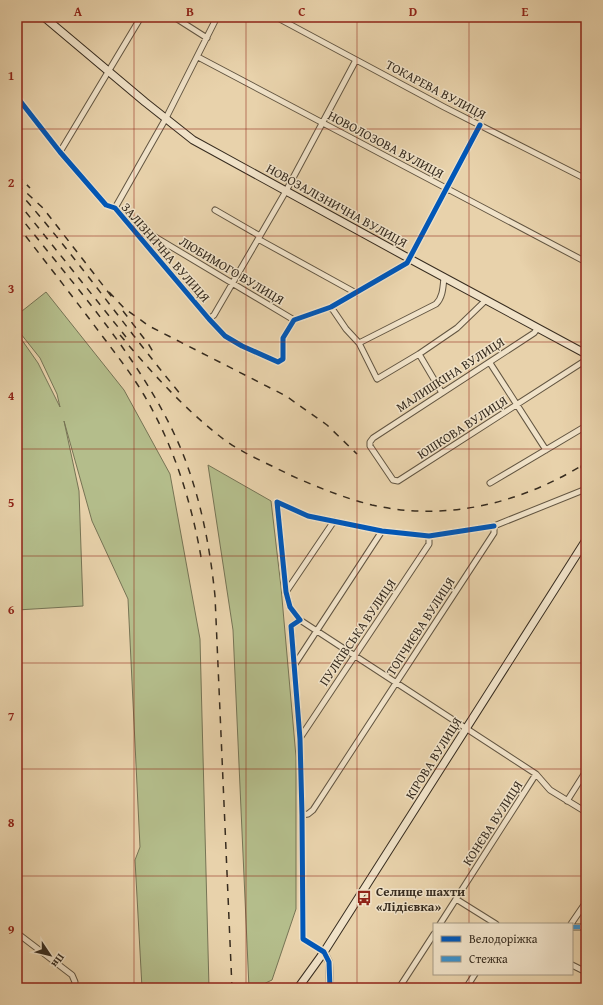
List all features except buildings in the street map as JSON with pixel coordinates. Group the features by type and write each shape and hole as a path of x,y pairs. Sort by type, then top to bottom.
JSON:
{"main road":[{"name":"НОВОЗАЛІЗНИЧНА ВУЛИЦЯ","path":"44,17 193,140 586,354"},
{"name":"КІРОВА ВУЛИЦЯ","path":"298,988 324,952 586,540"}],"street":[{"path":"60,152 141,17"},
{"path":"174,17 207,38"},
{"path":"115,208 166,118 217,17"},
{"name":"ТОКАРЕВА ВУЛИЦЯ","path":"276,17 480,125 586,179"},
{"name":"НОВОЛОЗОВА ВУЛИЦЯ","path":"198,57 586,262"},
{"path":"209,319 214,315 286,191 356,60"},
{"name":"ЗАЛІЗНИЧНА ВУЛИЦЯ","path":"17,97 60,152 106,205 115,208 225,336 242,346 278,362 283,359 283,338 294,320"},
{"path":"294,320 331,307 403,266 410,259 480,125"},
{"path":"215,210 356,293"},
{"name":"ЛЮБИМОГО ВУЛИЦЯ","path":"138,234 145,231 294,320"},
{"path":"359,343 436,304 440,300 442,294 444,276"},
{"path":"331,307 346,329 359,343 377,379 419,354 457,328 486,300"},
{"name":"МАЛИШКІНА ВУЛИЦЯ","path":"373,438 490,363 534,333 538,328"},
{"path":"419,354 442,393"},
{"name":"ЮШКОВА ВУЛИЦЯ","path":"373,438 370,442 370,446 392,479 396,482 586,360"},
{"path":"490,363 546,450"},
{"path":"490,483 586,426"},
{"path":"586,466 584,467 586,470"},
{"path":"586,489 494,526 429,536 382,531 308,516 277,502 286,592 290,607 300,620 466,727 536,774 550,790 586,812"},
{"path":"286,592 334,521"},
{"name":"ТОПЧИЄВА ВУЛИЦЯ","path":"302,815 308,814 313,810 494,533 494,526"},
{"path":"295,664 382,531"},
{"name":"ПУЛКІВСЬКА ВУЛИЦЯ","path":"300,739 429,544 429,536"},
{"path":"300,620 291,626 300,739 303,939 324,952 329,962 330,988"},
{"path":"567,801 586,771"},
{"name":"КОНЄВА ВУЛИЦЯ","path":"441,923 536,774"},
{"path":"456,899 494,923"},
{"path":"572,923 586,902"},
{"path":"573,927 586,927"},
{"path":"17,933 72,975 75,982 74,988"},
{"path":"399,988 433,936"},
{"path":"573,966 586,972"},
{"path":"466,988 474,975"}],"green space":[{"path":"46,292 124,390 170,474 200,639 209,988 142,988 135,860 140,847 128,599 92,521 64,421 79,491 83,606 17,610 17,333 38,363 60,407 57,394 40,358 17,329 17,315"},
{"path":"208,465 271,501 281,587 296,757 296,909 272,980 255,988 249,988 233,630"}],"railway":[{"path":"17,175 30,188"},
{"path":"17,184 43,208 112,297"},
{"path":"17,190 60,241 182,396"},
{"path":"17,201 126,337"},
{"path":"17,213 109,328 150,389 168,421 183,454 200,506 215,596 232,988"},
{"path":"17,225 123,363 139,387 154,414 164,433 180,473 192,515 201,557"},
{"path":"109,292 124,308 149,326 286,396 327,425 357,454"},
{"path":"123,311 155,355"},
{"path":"120,335 170,391 197,417 226,441 250,455 310,484 372,505 400,510 428,511 456,510 483,505 536,489 562,477 586,463"}],"marked path":[{"path":"573,927 586,927"}],"cycle path":[{"path":"17,97 60,152 106,205 115,208 225,336 242,346 278,362 283,359 283,338 294,320 331,307 407,263 480,125"},
{"path":"330,988 329,962 324,952 303,939 300,739 291,626 300,620 290,607 286,592 277,502 308,516 382,531 429,536 494,526"}],"place":[{"name":"Селище шахти «Лідієвка»","path":"364,898"}]}
